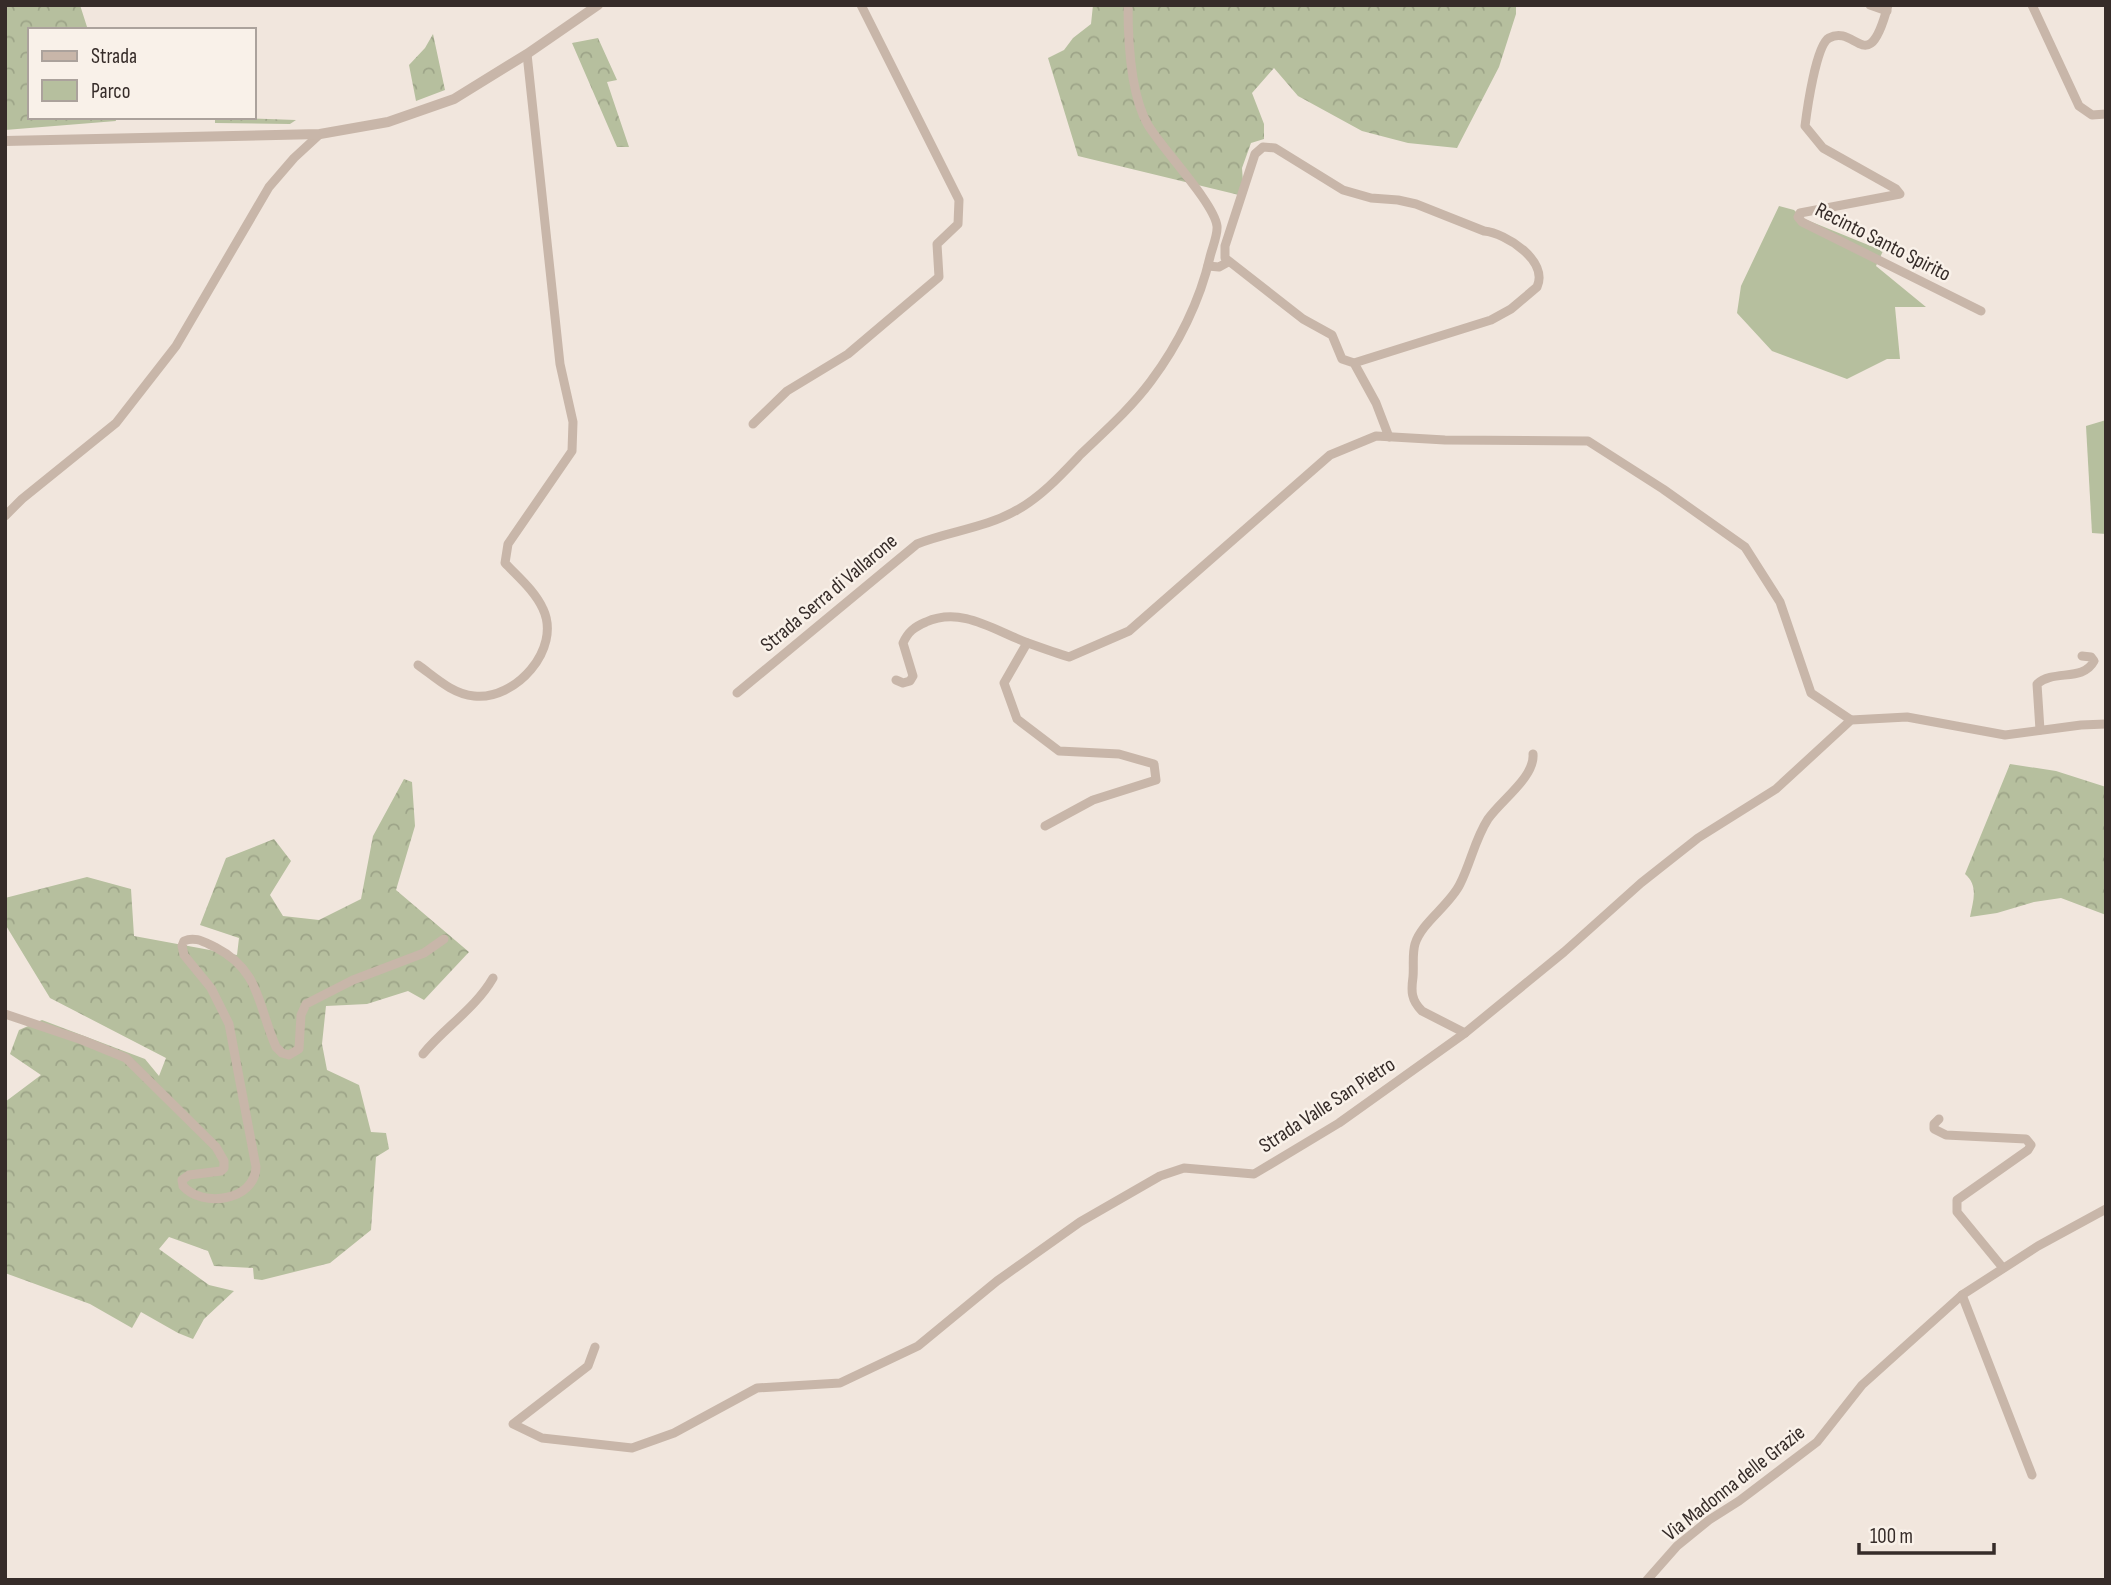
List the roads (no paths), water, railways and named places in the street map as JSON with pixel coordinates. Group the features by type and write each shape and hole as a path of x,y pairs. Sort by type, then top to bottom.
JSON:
{"street":[{"path":"5,141 320,134 388,122 454,99 527,54 598,5"},
{"path":"753,424 787,391 848,354 939,277 937,244 958,224 959,200 861,5"},
{"name":"Strada Serra di Vallarone","path":"737,693 911,548 945,533 971,528 1008,515 1029,502 1061,474 1151,382 1175,345 1191,314 1208,266 1217,227 1205,200 1146,122 1132,68 1128,5"},
{"path":"1870,5 1887,8"},
{"path":"2032,5 2079,106 2092,116 2106,114"},
{"name":"Recinto Santo Spirito","path":"1887,8 1872,44 1866,46 1839,36 1831,36 1825,41 1811,85 1805,126 1823,148 1896,189 1900,194 1800,213 1798,217 1802,222 1981,310"},
{"path":"418,665 451,689 474,696 499,695 520,680 536,662 547,636 544,611 534,595 505,563 508,544 572,451 573,422 560,364 527,54"},
{"path":"5,516 22,499 116,423 176,346 270,187 282,171 320,134"},
{"path":"1267,146 1286,154 1343,190 1371,198 1416,204 1484,231 1495,232 1519,247 1535,263 1539,275 1537,287 1501,315 1429,341 1354,363 1342,359 1332,335 1303,319 1228,262 1224,256 1255,154 1267,146"},
{"path":"1208,266 1215,268 1228,262"},
{"path":"1354,363 1376,403 1389,437"},
{"path":"896,680 910,681 913,676 903,643 907,635 913,628 938,617 956,616 973,620 1069,657 1129,631 1330,455 1376,436 1445,440 1588,441 1663,489 1745,547 1780,602 1811,693 1851,720 1907,717 2005,735 2106,724"},
{"path":"1027,643 1004,683 1017,719 1059,751 1119,754 1154,764 1156,780 1093,800 1045,826"},
{"path":"2040,730 2038,684 2055,675 2087,670 2094,661 2091,657 2082,656"},
{"name":"Strada Valle San Pietro","path":"595,1347 588,1366 513,1424 542,1438 632,1448 674,1433 757,1388 840,1383 918,1346 997,1281 1080,1222 1160,1176 1184,1168 1254,1174 1339,1123 1465,1033 1698,838 1776,789 1851,720"},
{"path":"1465,1033 1422,1011 1417,1005 1410,990 1415,945 1423,931 1452,898 1478,837 1490,817 1532,768 1533,754"},
{"path":"5,1014 115,1052 137,1067 210,1140 224,1161 225,1168 221,1171 186,1177 181,1180 183,1186 196,1195 224,1197 235,1195 252,1184 256,1177 256,1167 229,1024 211,988 184,955 184,941 197,939 231,956 243,967 255,985 276,1046 282,1053 289,1055 299,1049 301,1015 306,1004 353,979 424,953 444,940"},
{"path":"423,1054 442,1033 474,1006 493,978"},
{"path":"1939,1119 1934,1124 1934,1129 1946,1135 2026,1139 2030,1142 2028,1150 1956,1200 1957,1212 2003,1268"},
{"name":"Via Madonna delle Grazie","path":"1647,1580 1678,1546 1709,1520 1739,1501 1817,1442 1862,1385 1962,1295 2038,1246 2106,1209"},
{"path":"1962,1295 2032,1475"}]}
